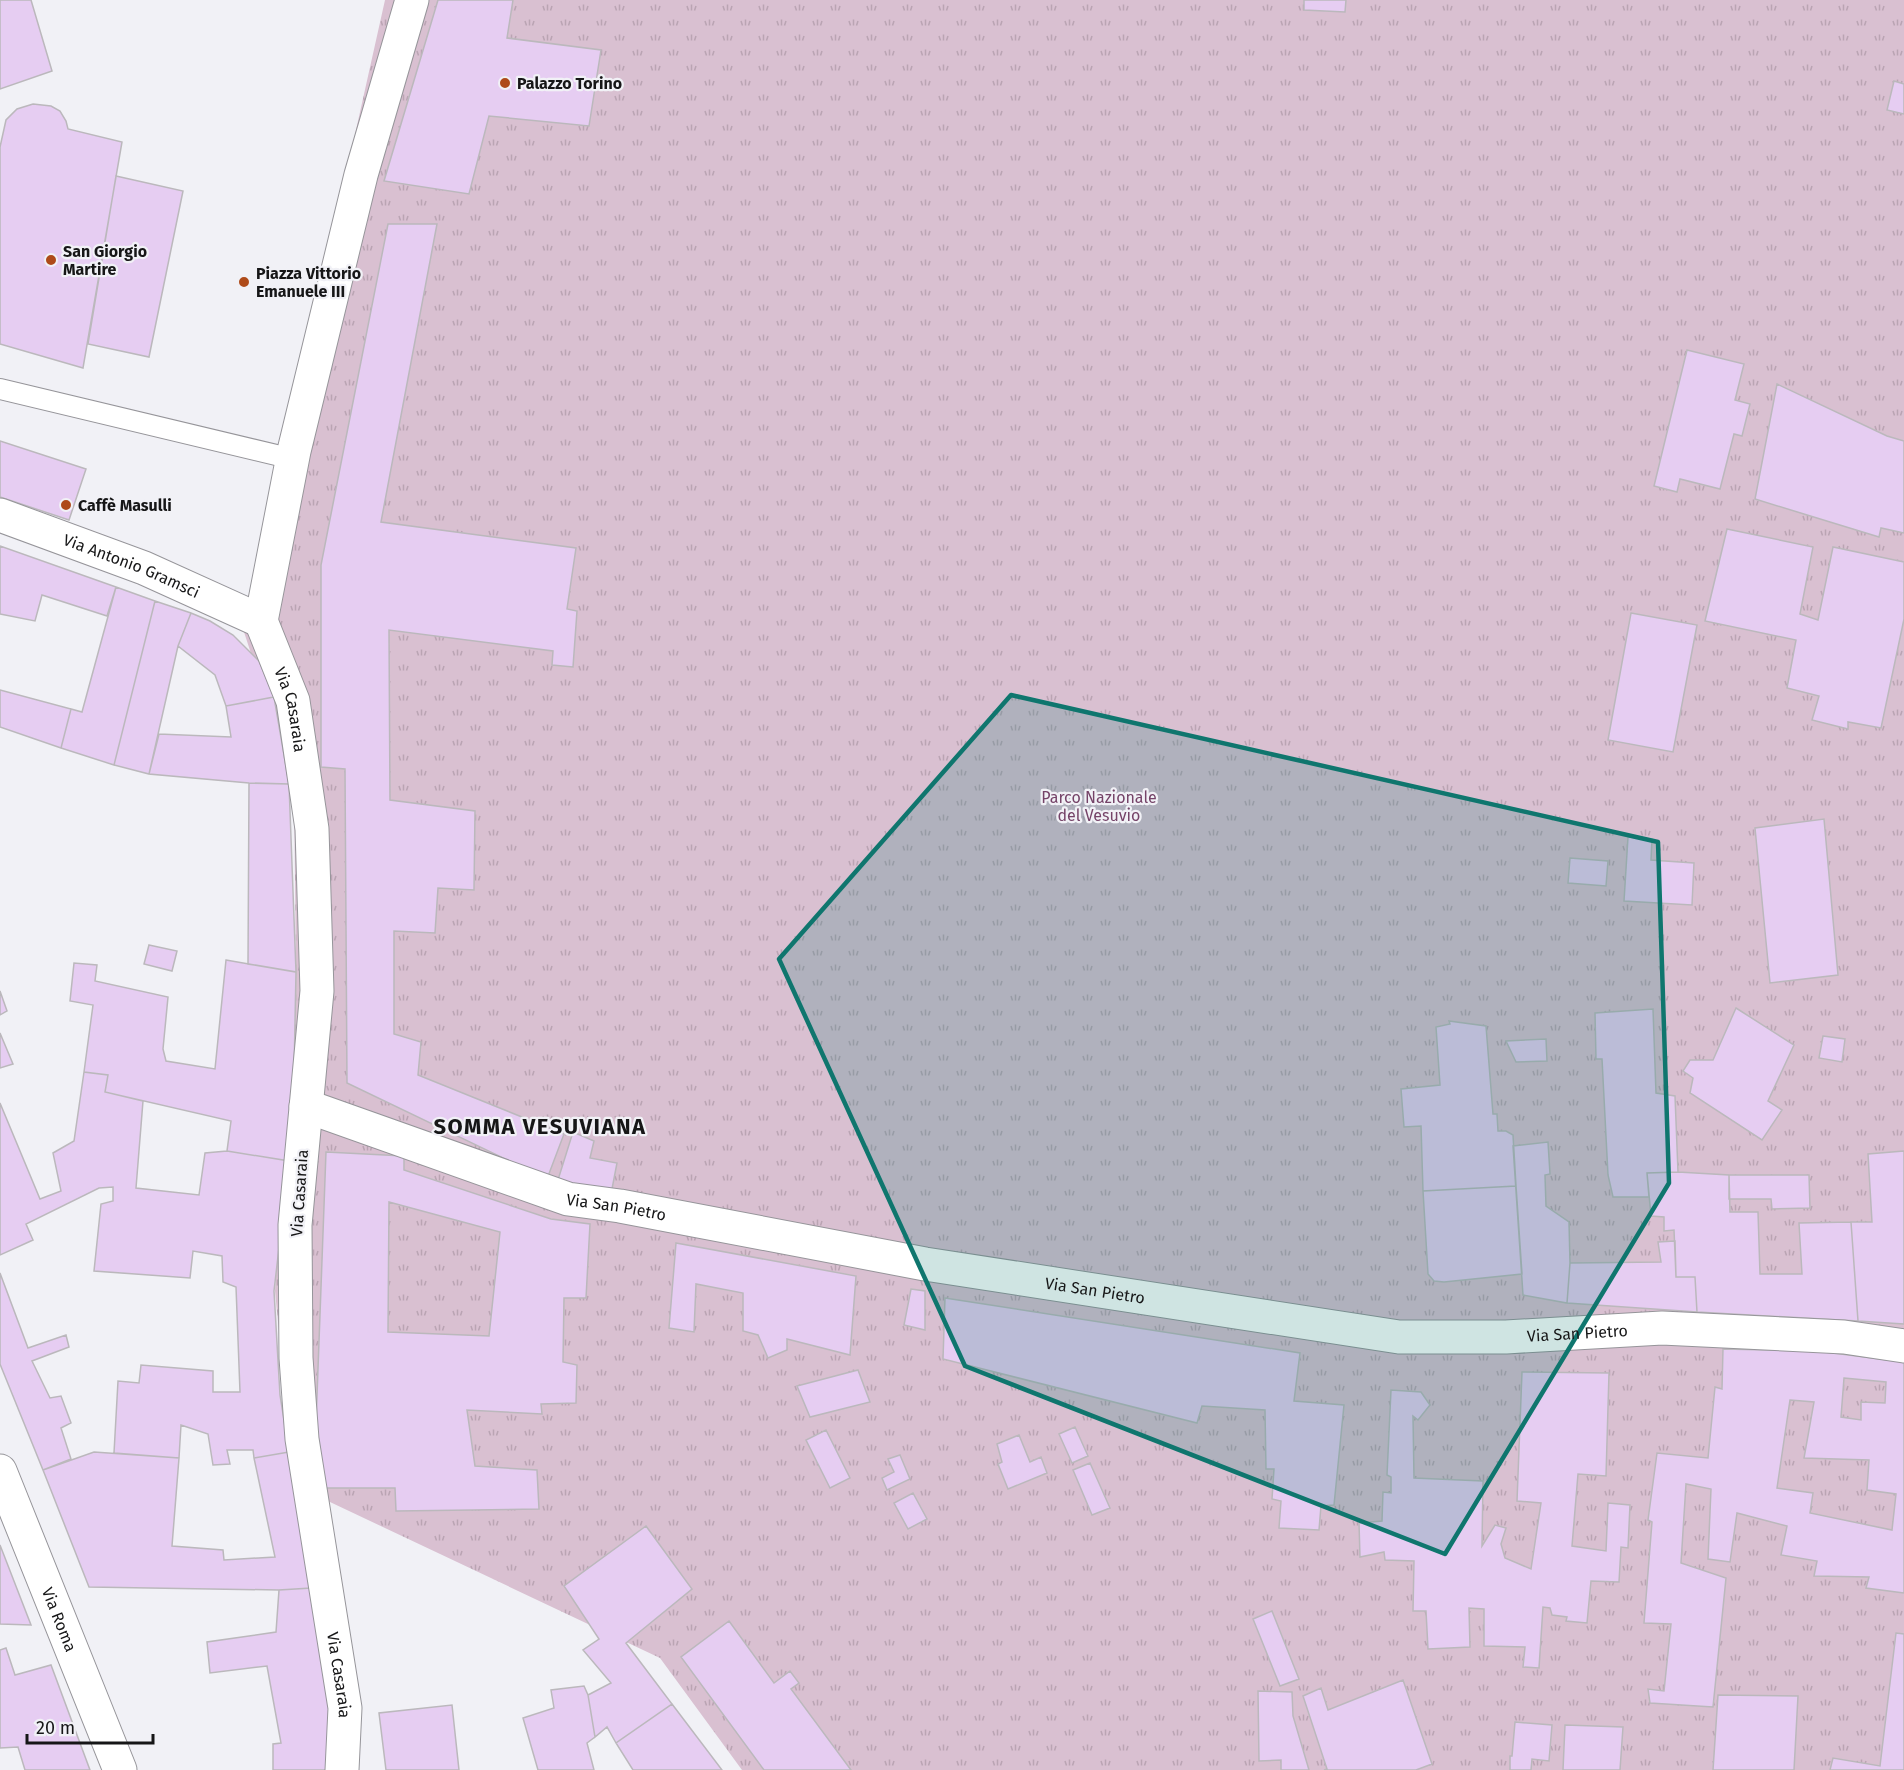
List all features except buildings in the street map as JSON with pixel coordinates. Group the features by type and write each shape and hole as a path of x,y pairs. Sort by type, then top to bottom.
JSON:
{"street":[{"path":"261,621 293,459 361,175 412,0"},
{"name":"Via Antonio Gramsci","path":"0,515 144,568 261,621"},
{"name":"Via Casaraia","path":"261,621 293,701 312,829 317,991 295,1225 296,1358 302,1439 345,1708 342,1770"},
{"name":"Via San Pietro","path":"306,1106 568,1199 620,1206 925,1264 1399,1337 1506,1337 1662,1328 1844,1337 1904,1346"},
{"name":"Via Roma","path":"0,1471 120,1770"}],"lane":[{"path":"0,389 293,459"}],"highlighted area":[{"path":"1011,695 1658,842 1669,1183 1445,1554 965,1366 779,959"}],"green space":[{"name":"Parco Nazionale del Vesuvio","path":"385,0 1904,0 1904,1770 742,1770 660,1658 294,1485 275,1291 296,972 294,785 244,632"}],"place":[{"name":"Palazzo Torino","path":"505,83"},
{"name":"San Giorgio Martire","path":"51,260"},
{"name":"Piazza Vittorio Emanuele III","path":"244,282"},
{"name":"Caffè Masulli","path":"66,505"}],"district":[{"name":"SOMMA VESUVIANA","path":"540,1126"}]}
